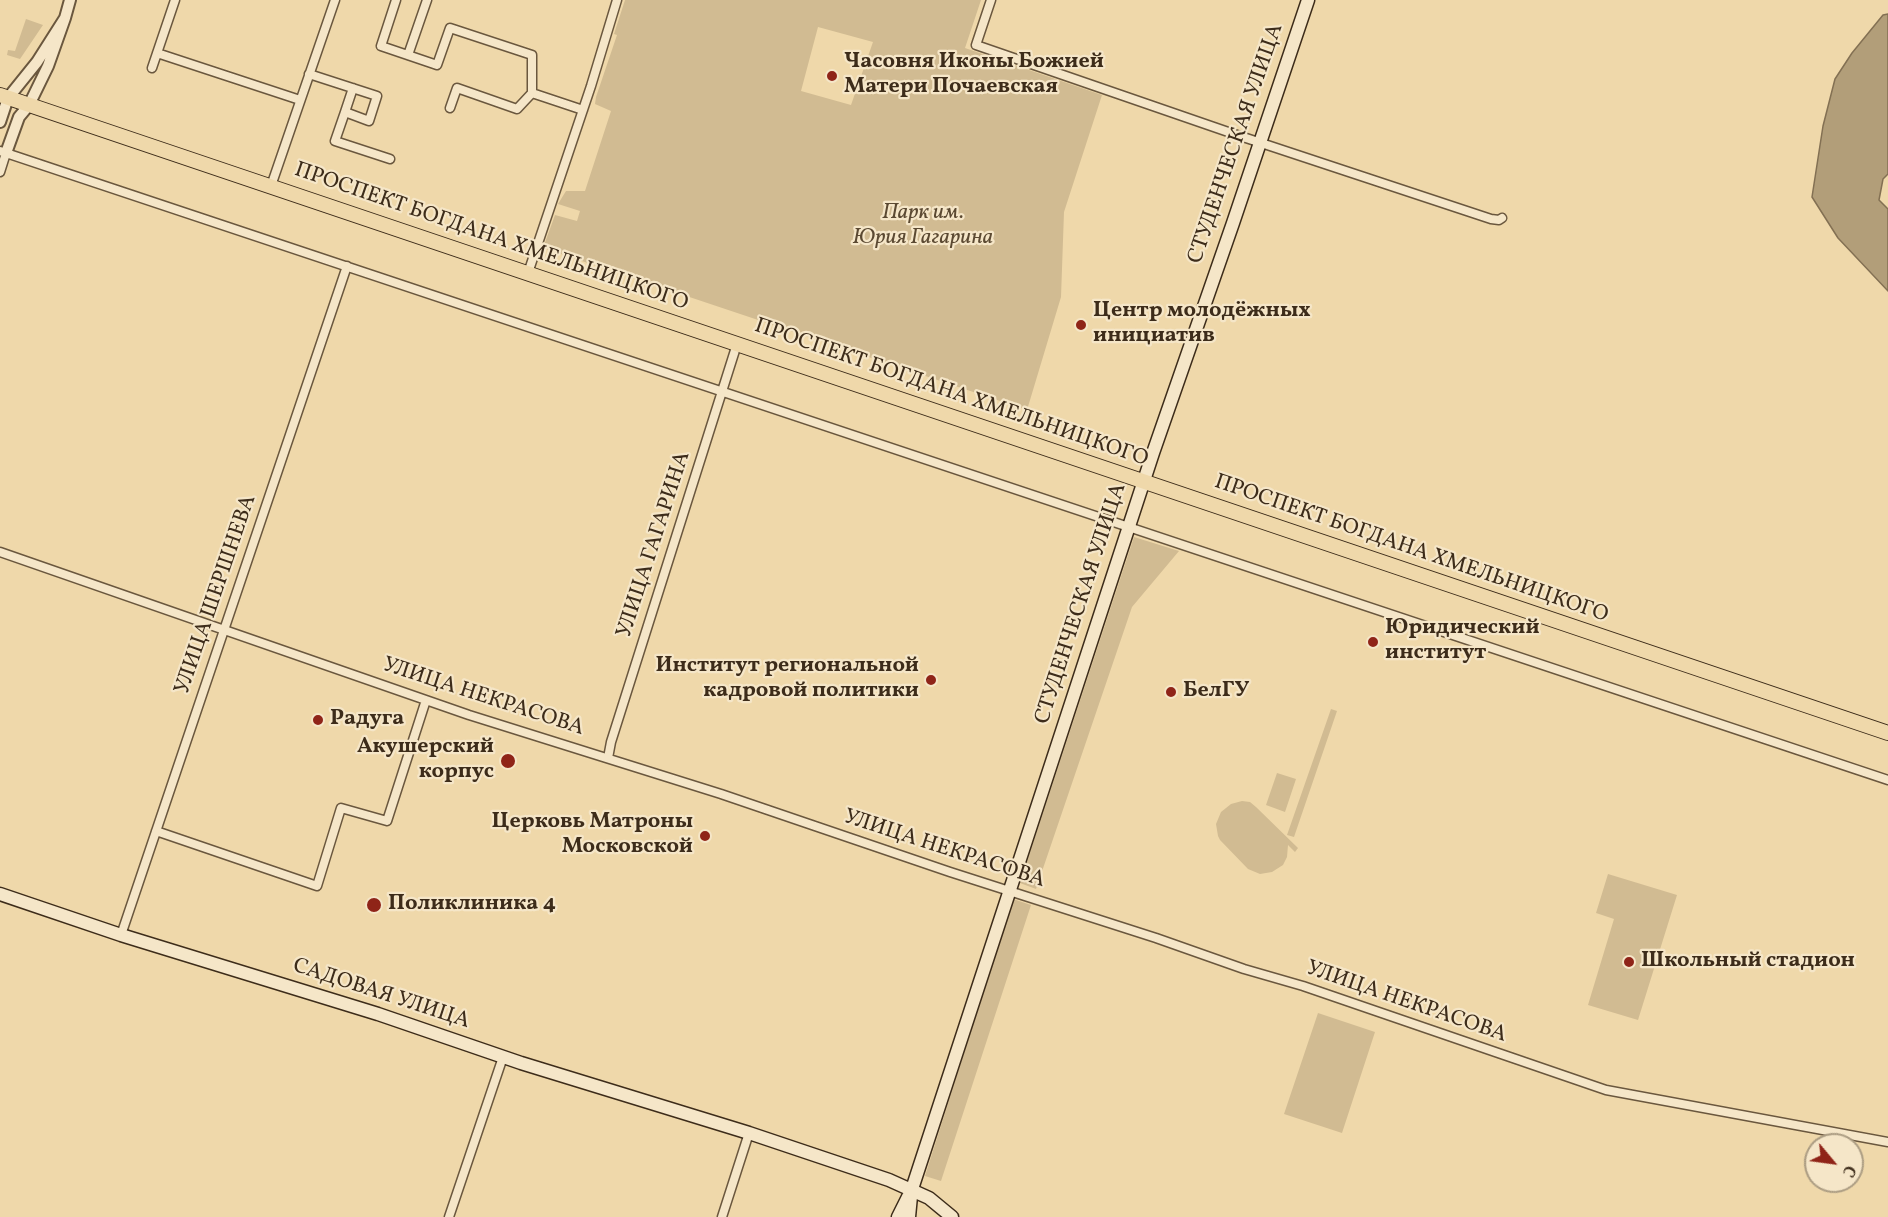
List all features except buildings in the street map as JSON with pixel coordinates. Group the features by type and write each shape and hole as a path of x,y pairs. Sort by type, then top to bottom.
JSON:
{"main road":[{"name":"СТУДЕНЧЕСКАЯ УЛИЦА","path":"898,1217 912,1189 1144,482 1308,0"},
{"name":"ПРОСПЕКТ БОГДАНА ХМЕЛЬНИЦКОГО","path":"4,97 1888,733"},
{"name":"САДОВАЯ УЛИЦА","path":"0,894 121,935 378,1014 503,1057 749,1133 912,1189 929,1198 952,1217"},
{"name":"СТУДЕНЧЕСКАЯ УЛИЦА","path":"909,1217 912,1189"}],"street":[{"path":"0,172 3,152 19,117 29,105 48,66 70,0"},
{"path":"152,68 175,0"},
{"path":"271,186 334,0"},
{"path":"396,0 381,46 437,65 450,28 532,55 532,93 517,109 457,88 450,108"},
{"path":"408,55 427,0"},
{"path":"528,273 617,0"},
{"path":"991,0 976,45 1494,220 1502,218"},
{"path":"0,122 4,97 37,62 65,18"},
{"path":"157,53 300,100"},
{"path":"309,74 377,96 369,121 345,112"},
{"path":"353,88 335,141 390,159"},
{"path":"532,93 583,110"},
{"path":"3,152 1888,780"},
{"name":"УЛИЦА ШЕРШНЕВА","path":"121,935 347,266"},
{"name":"УЛИЦА ГАГАРИНА","path":"608,758 611,742 737,344"},
{"name":"УЛИЦА НЕКРАСОВА","path":"0,552 426,700 1244,969 1303,986 1606,1090 1888,1142"},
{"path":"156,831 317,886 341,808 387,821 426,700"},
{"path":"448,1217 503,1057"},
{"path":"722,1217 749,1133"}],"green space":[{"name":"Парк им. Юрия Гагарина","path":"625,0 981,0 965,48 1102,95 1064,212 1061,297 1027,410 543,248 555,215 577,221 580,211 558,204 566,191 585,191 611,111 595,104 617,35 614,34","holes":["818,27 873,42 851,105 801,91"]},
{"path":"26,19 43,25 20,59 7,55 8,50 15,51"},
{"path":"1134,537 1179,551 1132,607 1036,889 1020,883"},
{"path":"1331,709 1337,711 1294,837 1287,835"},
{"path":"1277,773 1296,779 1285,812 1266,805"},
{"path":"1242,801 1250,802 1256,807 1298,848 1295,852 1288,845 1287,857 1283,865 1272,872 1260,874 1248,869 1218,836 1216,824 1221,812 1231,804"},
{"name":"Школьный стадион","path":"1608,874 1677,895 1638,1020 1588,1005 1614,919 1596,913"},
{"path":"1013,899 1031,905 941,1181 925,1176"},
{"path":"1318,1013 1375,1032 1342,1133 1284,1114"}],"shaded area":[{"path":"1888,14 1888,174 1883,179 1879,200 1888,209 1888,291 1838,238 1812,197 1823,126 1835,79 1852,53 1883,15"}],"place":[{"name":"Часовня Иконы Божией Матери Почаевская","path":"832,76"},
{"name":"Центр молодёжных инициатив","path":"1081,325"},
{"name":"Юридический институт","path":"1373,642"},
{"name":"Институт региональной кадровой политики","path":"931,680"},
{"name":"БелГУ","path":"1171,692"},
{"name":"Радуга","path":"318,720"},
{"name":"Акушерский корпус","path":"508,761"},
{"name":"Церковь Матроны Московской","path":"705,836"},
{"name":"Поликлиника 4","path":"374,905"},
{"name":"Школьный стадион","path":"1629,962"}]}
